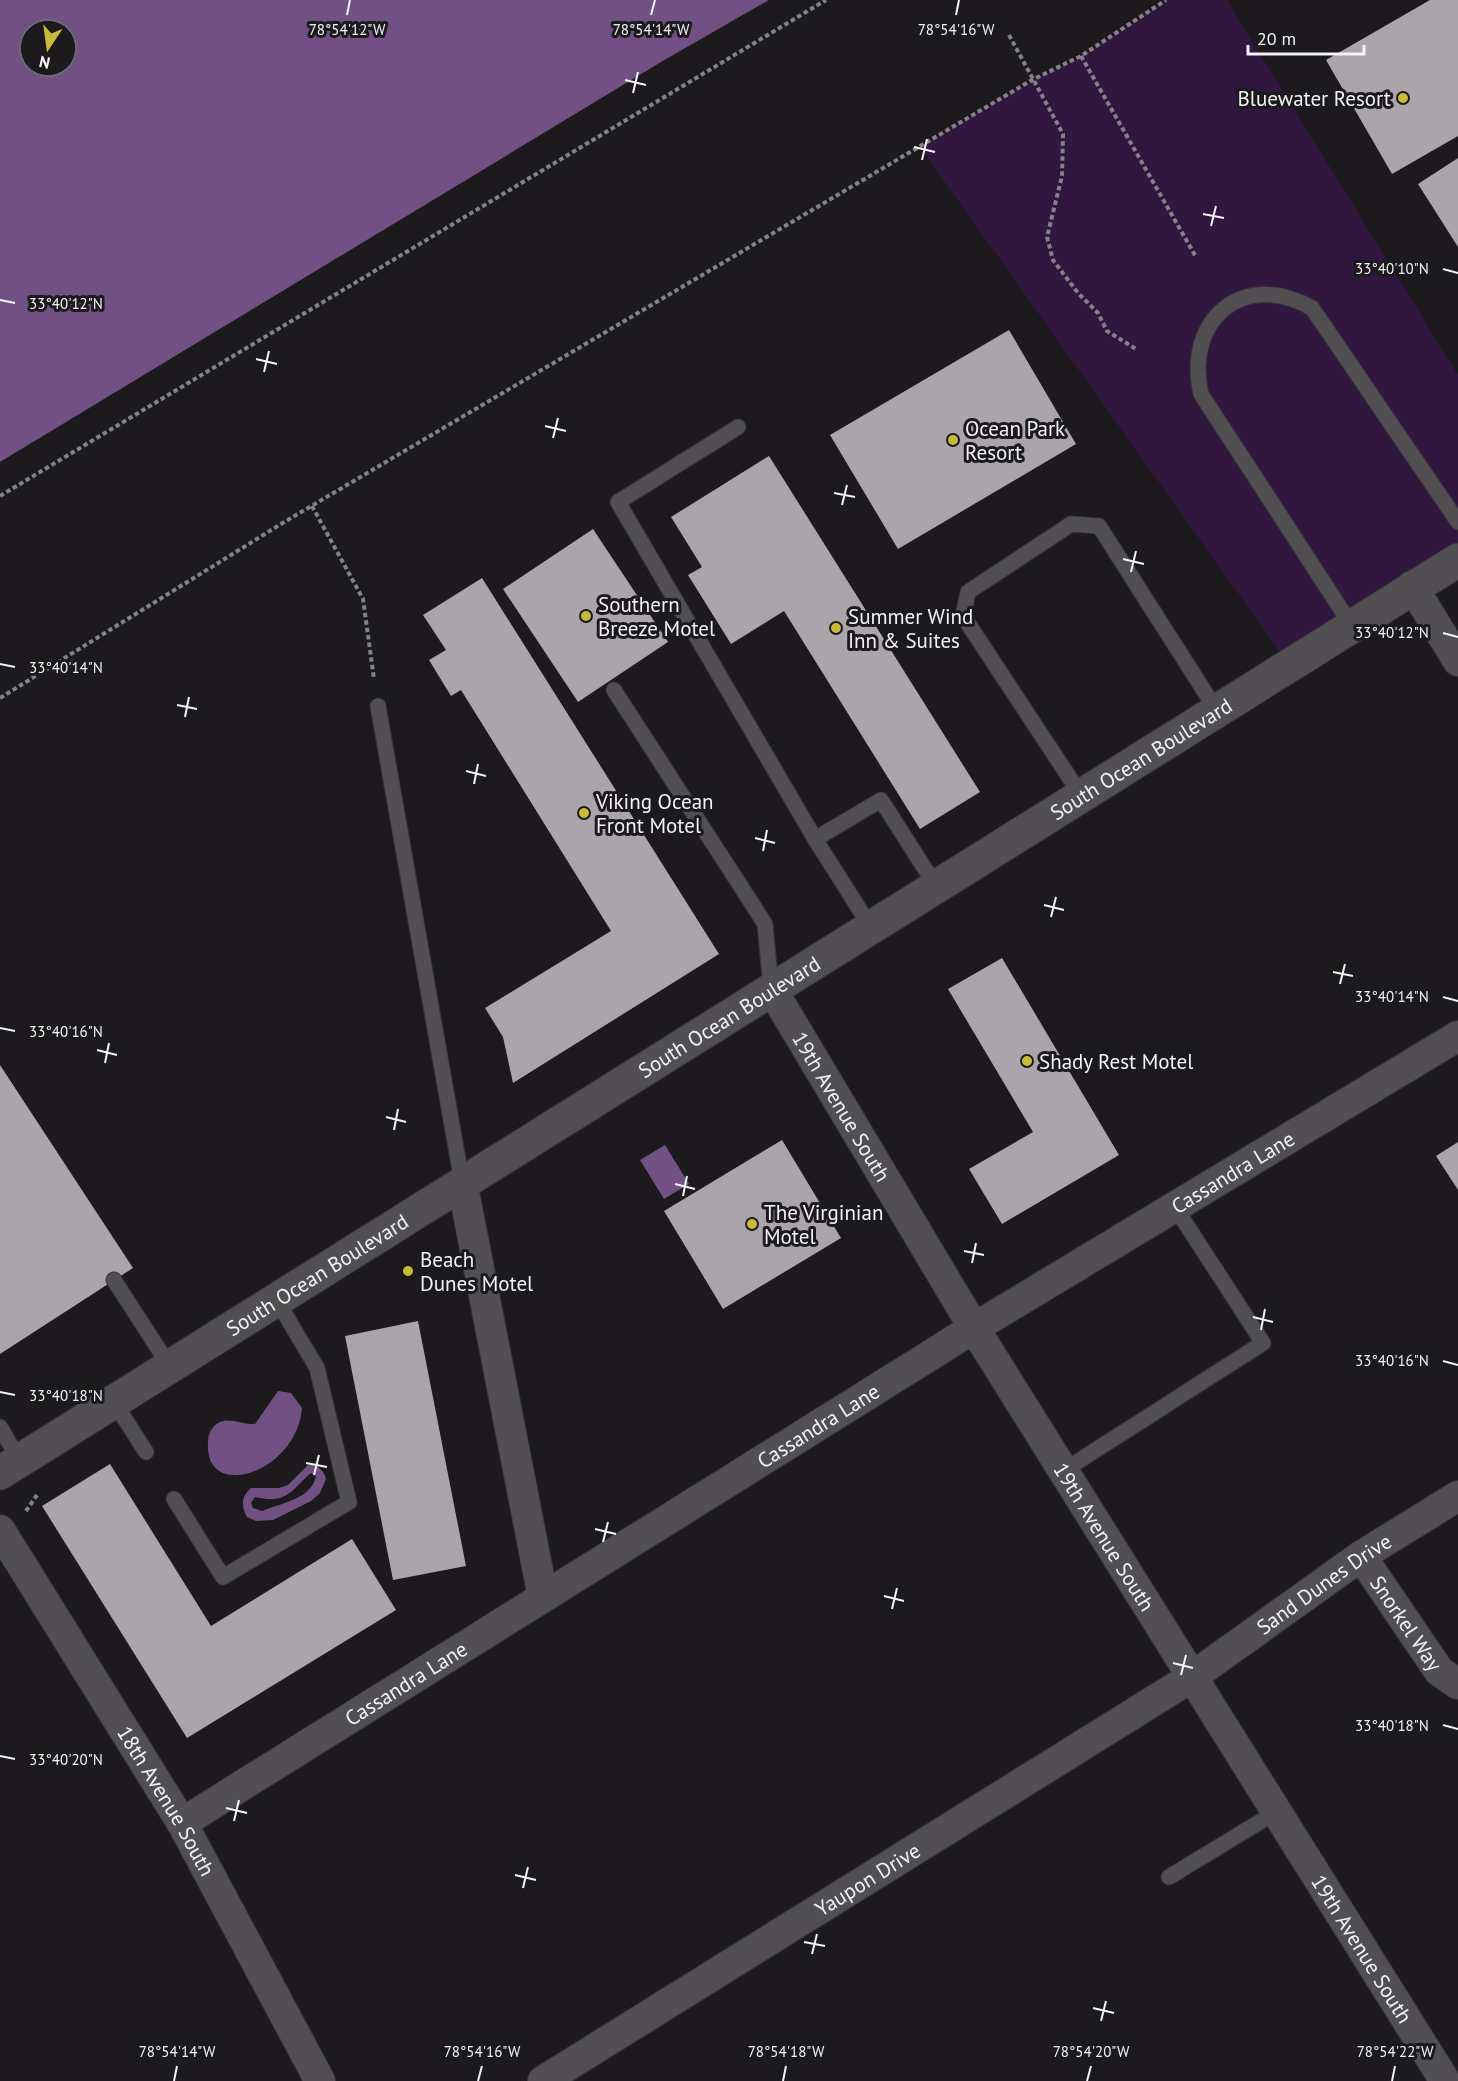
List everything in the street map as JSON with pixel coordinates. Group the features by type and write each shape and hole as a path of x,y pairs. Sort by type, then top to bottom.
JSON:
{"main road":[{"name":"South Ocean Boulevard","path":"10,1467 1352,626 1412,586 1458,560"}],"street":[{"path":"1412,586 1458,661"},
{"name":"19th Avenue South","path":"771,988 974,1328 1445,2081"},
{"name":"Cassandra Lane","path":"182,1823 974,1328 1458,1036"},
{"path":"462,1182 543,1598"},
{"name":"Sand Dunes Drive","path":"1192,1677 1361,1556 1458,1496"},
{"name":"18th Avenue South","path":"0,1530 182,1823 320,2081"},
{"name":"Snorkel Way","path":"1361,1556 1427,1656 1439,1671 1458,1684"},
{"name":"Yaupon Drive","path":"543,2081 1192,1677"}],"lane":[{"path":"1352,626 1201,394 1197,380 1201,343 1219,312 1252,294 1282,295 1312,308 1458,522"},
{"path":"738,427 618,502 815,839 870,926"},
{"path":"1081,795 963,616 968,592 1071,524 1099,526 1216,711"},
{"path":"614,690 765,924 771,988"},
{"path":"378,706 462,1182"},
{"path":"815,839 881,800 936,886"},
{"path":"1063,1471 1263,1343 1175,1207"},
{"path":"114,1280 170,1367"},
{"path":"174,1499 223,1577 349,1502 317,1368 276,1299"},
{"path":"114,1402 146,1452"},
{"path":"0,1427 10,1467"},
{"path":"1169,1877 1276,1812"}],"path":[{"path":"0,496 826,0"},
{"path":"0,698 312,506 1032,80 1081,56 1166,0"},
{"path":"1009,35 1063,134 1062,176 1047,237 1053,260 1078,293 1098,313 1107,332 1136,349"},
{"path":"1081,56 1196,257"},
{"path":"312,506 363,599 378,706"}],"shaded area":[{"path":"0,0 769,0 661,62 0,462"},
{"path":"1166,0 1227,0 1458,375 1458,558 1290,666 919,146 1032,80 1081,56"},
{"path":"665,1145 689,1184 664,1199 640,1160"},
{"path":"278,1391 291,1393 302,1408 296,1431 285,1449 269,1463 252,1472 235,1475 220,1472 211,1461 208,1442 212,1429 223,1421 255,1424"},
{"path":"308,1465 320,1468 326,1479 320,1493 311,1501 273,1520 256,1521 247,1517 243,1502 251,1488 279,1488 288,1485","holes":["311,1473 316,1476 309,1490 295,1499 262,1511 253,1508 251,1503 255,1497 275,1499 287,1495"]}],"building":[{"name":"Bluewater Resort","path":"1430,0 1458,0 1458,136 1392,174 1326,60"},
{"path":"1458,158 1458,247 1418,184"},
{"name":"Ocean Park Resort","path":"1009,330 1076,444 898,549 830,435"},
{"name":"Summer Wind Inn & Suites","path":"769,456 980,792 920,829 784,611 731,644 688,575 702,567 671,517"},
{"name":"Southern Breeze Motel","path":"593,529 668,642 578,702 503,589"},
{"name":"Viking Ocean Front Motel","path":"482,578 719,954 513,1083 503,1037 485,1008 611,931 461,690 451,696 429,660 446,650 423,615"},
{"name":"Shady Rest Motel","path":"1002,958 1119,1155 1002,1224 969,1169 1033,1132 948,989"},
{"path":"0,1065 133,1268 0,1354"},
{"name":"The Virginian Motel","path":"782,1140 841,1238 723,1309 664,1211"},
{"path":"1458,1142 1458,1190 1436,1156"},
{"path":"418,1321 466,1566 393,1580 345,1336"},
{"path":"110,1464 211,1626 352,1539 396,1610 187,1738 42,1506"}],"place":[{"name":"Bluewater Resort","path":"1403,98"},
{"name":"Ocean Park Resort","path":"953,440"},
{"name":"Southern Breeze Motel","path":"586,616"},
{"name":"Summer Wind Inn & Suites","path":"836,628"},
{"name":"Viking Ocean Front Motel","path":"584,813"},
{"name":"Shady Rest Motel","path":"1027,1061"},
{"name":"The Virginian Motel","path":"752,1224"},
{"name":"Beach Dunes Motel","path":"408,1271"}]}
